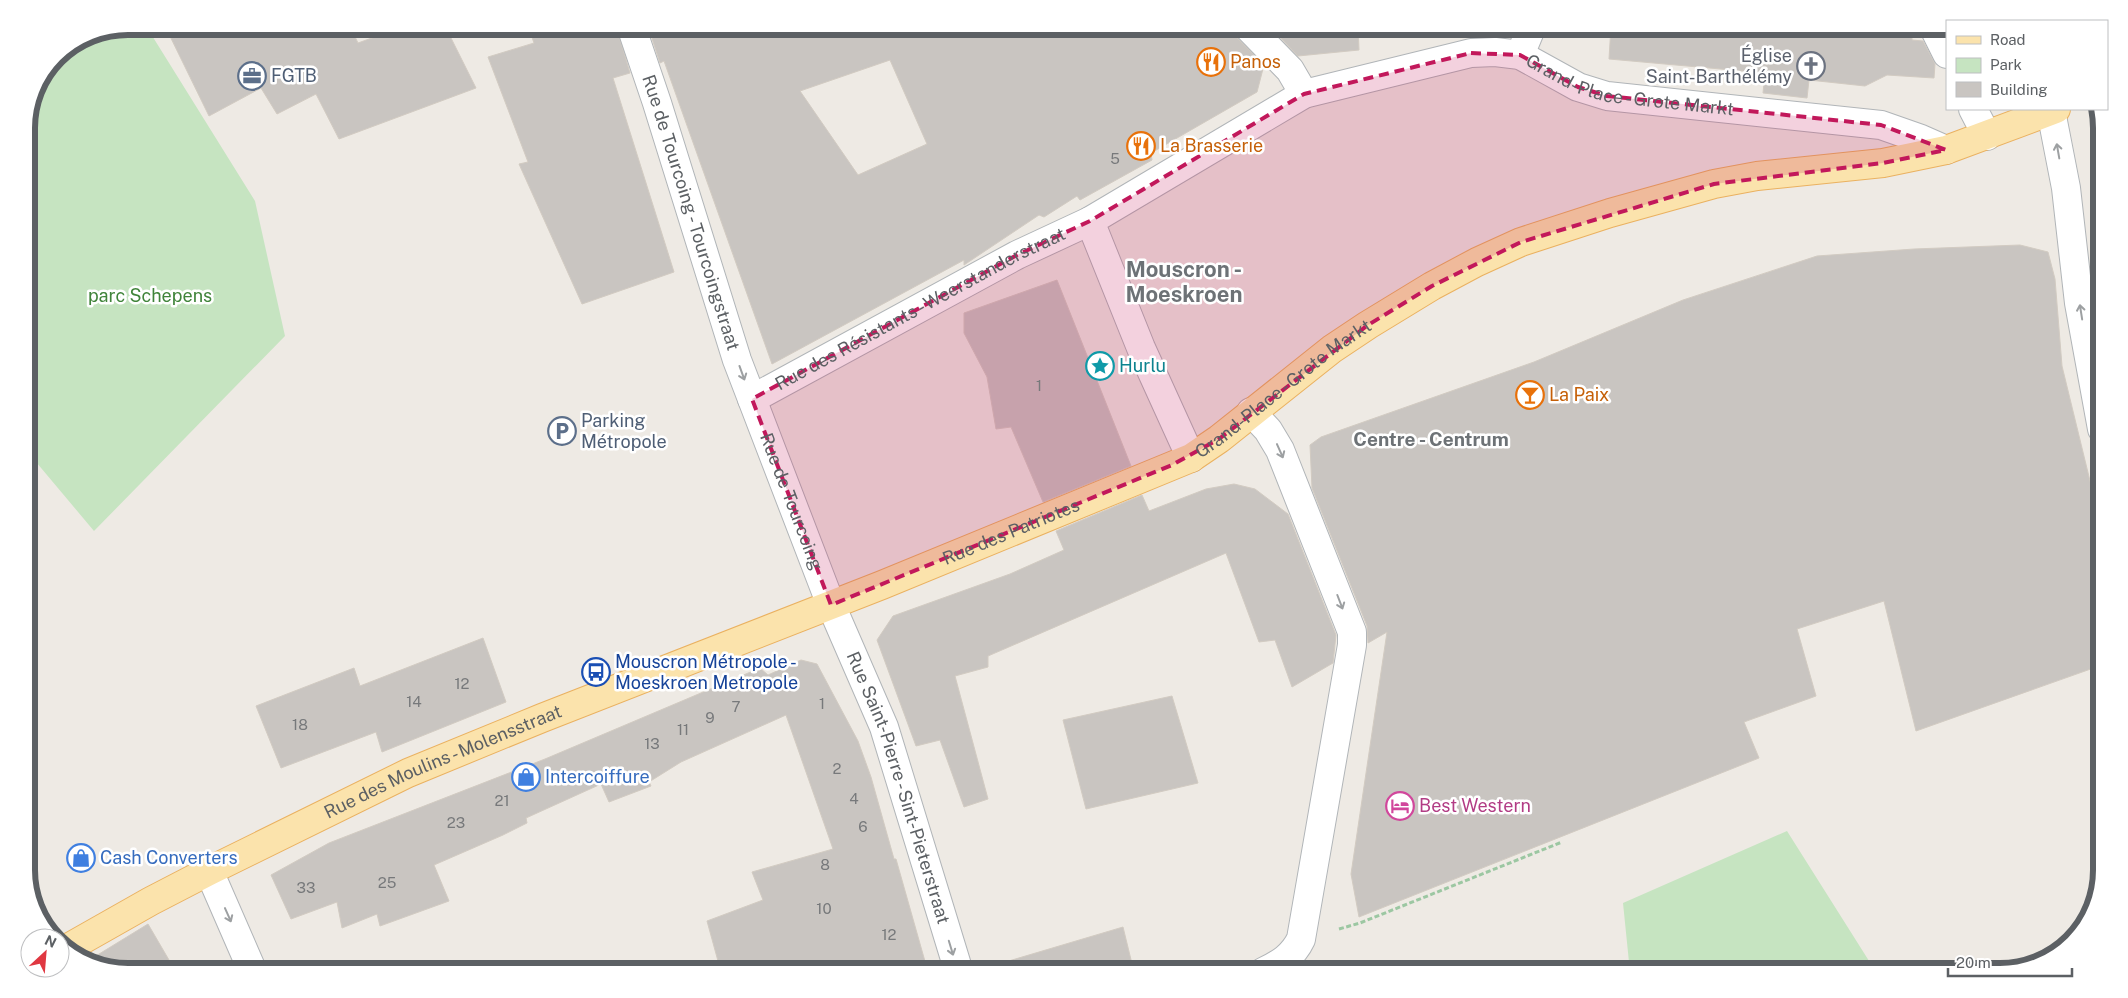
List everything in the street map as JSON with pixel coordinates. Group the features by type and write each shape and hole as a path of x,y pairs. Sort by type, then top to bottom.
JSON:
{"main road":[{"name":"Grand-Place - Grote Markt","path":"1191,458 1218,440 1332,349 1410,299 1477,262 1536,237 1610,213 1714,184 1757,176 1883,163 1946,150 2053,110"},
{"name":"Rue des Patriotes","path":"831,606 1191,458"},
{"name":"Rue des Moulins - Molensstraat","path":"73,945 209,871 408,773 542,718 831,606"}],"street":[{"name":"Rue de Tourcoing - Tourcoingstraat","path":"634,35 727,328 752,399"},
{"path":"1256,35 1290,70 1304,94"},
{"path":"1520,55 1528,35"},
{"path":"1938,35 1946,52"},
{"name":"Grand-Place - Grote Markt","path":"1191,458 1142,348 1090,221 1304,94 1470,52 1495,52 1520,55 1578,87 1607,96 1881,125 1946,150"},
{"path":"1974,110 1987,136"},
{"path":"2053,110 2066,188 2088,362 2093,386"},
{"name":"Rue des Résistants - Weerstanderstraat","path":"752,399 1017,255 1090,221"},
{"name":"Rue de Tourcoing","path":"752,399 831,606"},
{"path":"1252,412 1268,430 1280,450 1352,632 1351,657 1301,939 1290,956 1281,963"},
{"name":"Rue Saint-Pierre - Sint-Pieterstraat","path":"831,606 884,726 956,963"},
{"path":"209,871 249,963"}],"path":[{"path":"1301,939 1360,923 1562,842"}],"highlighted area":[{"path":"1471,53 1520,55 1578,87 1607,96 1881,125 1946,150 1883,163 1714,184 1521,242 1432,286 1368,325 1219,439 1172,465 831,605 752,399 1017,255 1090,221 1304,94"}],"green space":[{"name":"parc Schepens","path":"152,35 255,201 285,336 94,531 35,461 35,122 38,104 47,81 54,71 76,51 104,38"},
{"path":"1787,831 1870,963 1629,963 1623,903"}],"building":[{"path":"169,35 354,35 358,43 380,35 450,35 476,88 339,139 316,94 277,114 261,88 209,116"},
{"path":"531,35 619,35 630,73 613,78 674,272 582,304 519,164 528,162 488,57 534,43"},
{"path":"651,35 1235,35 1264,65 1257,92 1151,153 1152,160 1080,200 1077,196 1044,217 1039,215 964,265 964,260 772,364 664,61 660,63","holes":["890,60 927,144 858,175 800,91"]},
{"path":"1278,35 1358,35 1359,50 1298,56"},
{"name":"Église Saint-Barthélémy","path":"1610,35 1912,35 1912,40 1923,41 1935,64 1934,78 1887,75 1865,86 1809,80 1807,98 1763,93 1765,73 1609,59"},
{"path":"2020,245 2048,252 2055,279 2062,366 2093,493 2093,668 1916,731 1884,601 1797,629 1816,696 1744,722 1759,758 1359,917 1351,874 1387,632 1368,643 1367,626 1312,488 1310,445 1321,437 1534,362 1683,300 1817,256 1914,249"},
{"path":"1057,280 1131,466 1043,502 1011,427 996,429 987,377 964,333 964,313"},
{"path":"1234,484 1255,489 1288,514 1336,635 1333,663 1292,687 1275,640 1259,642 1226,553 988,656 988,667 955,676 988,799 964,807 940,740 916,746 877,640 893,616 1010,574 1064,550 1056,531 1142,495 1149,511 1206,489"},
{"path":"483,638 506,702 382,752 376,732 281,768 256,706 354,668 360,686"},
{"path":"801,660 817,664 858,741 871,777 894,859 896,859 925,963 719,963 707,921 763,900 752,872 833,849 786,715 681,762 649,782 651,786 609,802 601,784 526,818 527,823 503,835 434,865 449,901 380,926 377,914 342,928 337,902 291,919 271,875 329,843 545,759 760,668 768,675"},
{"path":"1172,696 1198,783 1086,809 1063,720"},
{"path":"148,924 171,963 128,963 94,957"},
{"path":"1123,927 1132,963 1002,963"}],"place":[{"name":"Panos","path":"1211,62"},
{"name":"Église Saint-Barthélémy","path":"1811,66"},
{"name":"FGTB","path":"252,76"},
{"name":"La Brasserie","path":"1141,146"},
{"name":"Hurlu","path":"1100,366"},
{"name":"La Paix","path":"1530,395"},
{"name":"Parking Métropole","path":"562,431"},
{"name":"Mouscron Métropole - Moeskroen Metropole","path":"596,672"},
{"name":"Intercoiffure","path":"526,777"},
{"name":"Best Western","path":"1400,806"},
{"name":"Cash Converters","path":"81,858"}],"district":[{"name":"Mouscron - Moeskroen","path":"1184,282"},
{"name":"Centre - Centrum","path":"1431,439"}]}
